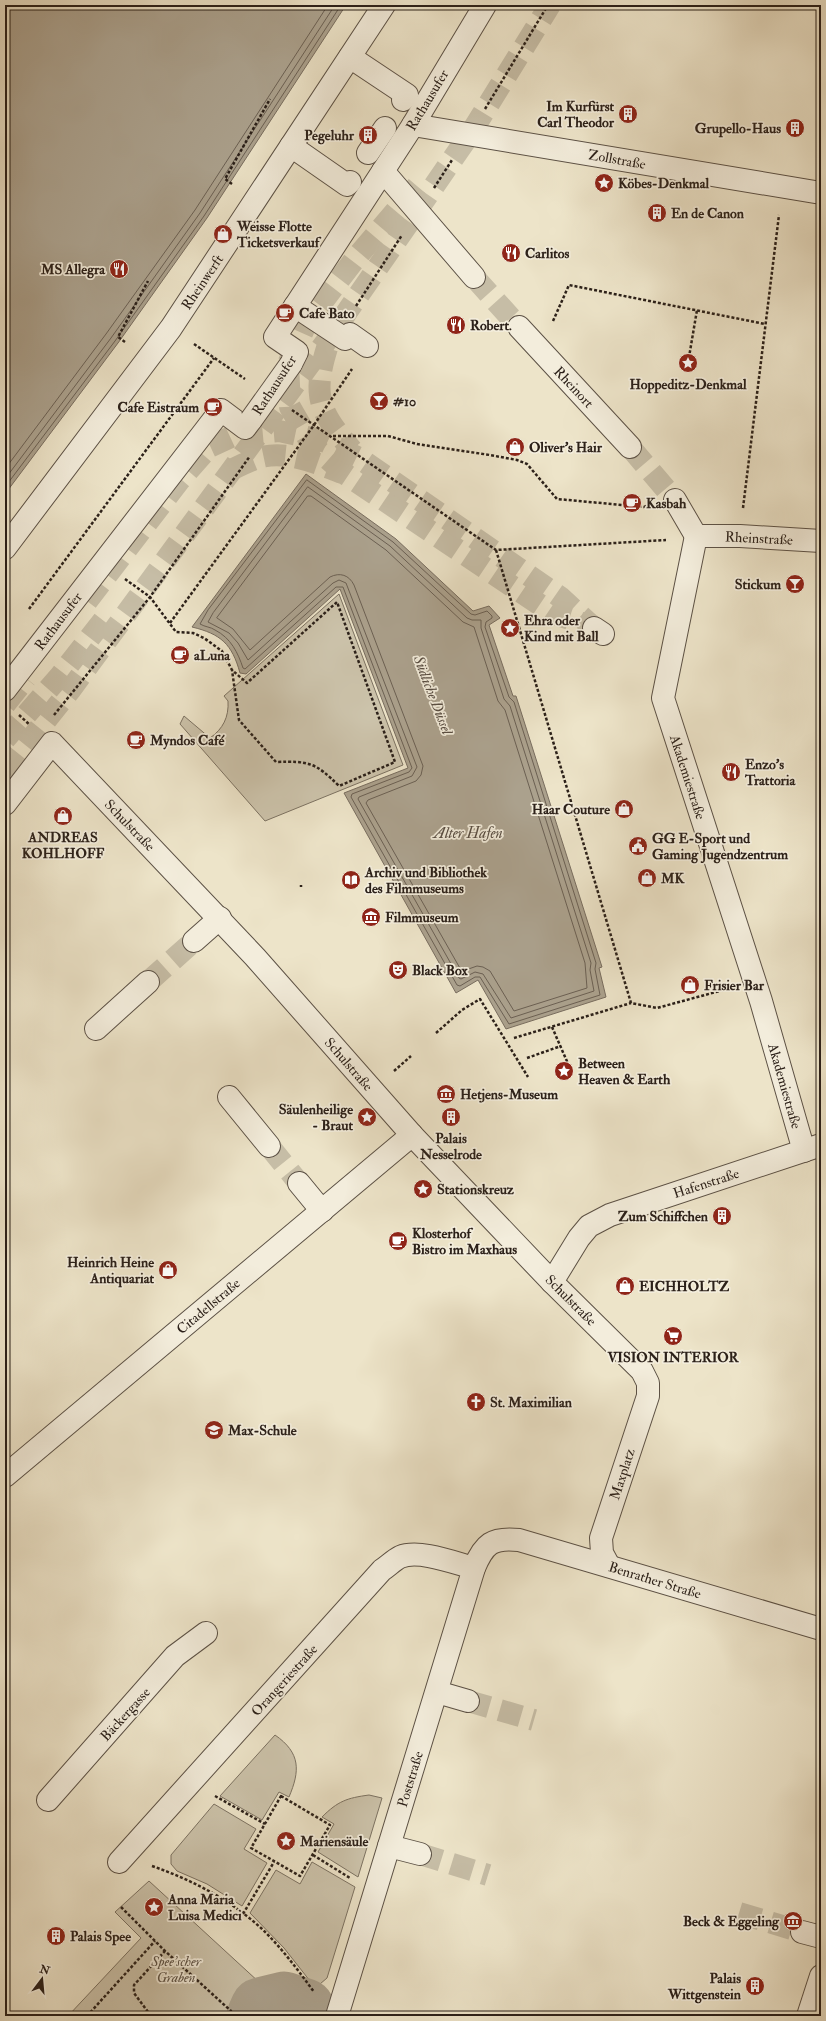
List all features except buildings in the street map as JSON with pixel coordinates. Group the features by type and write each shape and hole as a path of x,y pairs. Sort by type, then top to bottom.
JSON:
{"street":[{"name":"Rheinwerft","path":"5,548 171,328 384,5"},
{"name":"Rathausufer","path":"5,690 102,562 221,410 245,428 291,364 297,352 275,337 389,163 485,5"},
{"path":"350,57 407,95 403,100"},
{"name":"Zollstraße","path":"413,125 821,193"},
{"path":"376,141 389,163 474,277"},
{"path":"291,146 348,186 350,182"},
{"path":"295,306 345,340 350,334 367,346"},
{"name":"Rheinort","path":"519,327 630,447"},
{"path":"676,500 696,536"},
{"name":"Rheinstraße","path":"696,536 740,536 821,542"},
{"name":"Akademiestraße","path":"696,536 663,698 761,1002 812,1148"},
{"name":"Schulstraße","path":"5,804 52,744 220,918 412,1135 552,1282 642,1371 648,1383"},
{"path":"194,941 220,918"},
{"path":"96,1029 148,982"},
{"path":"229,1097 269,1146"},
{"name":"Citadellstraße","path":"5,1476 412,1135"},
{"name":"Hafenstraße","path":"552,1282 579,1238 589,1226 610,1215 812,1148"},
{"path":"299,1183 322,1211"},
{"name":"Maxplatz","path":"609,1566 602,1553 601,1538 648,1396 648,1383"},
{"name":"Benrather Straße","path":"489,1544 503,1539 519,1540 821,1629"},
{"name":"Poststraße","path":"337,2016 474,1568 482,1551 489,1544"},
{"name":"Orangeriestraße","path":"119,1862 191,1784 382,1570 399,1557 407,1555 428,1556 474,1568"},
{"name":"Bäckergasse","path":"48,1800 175,1656 206,1633"},
{"path":"437,1692 468,1701"},
{"path":"389,1846 420,1854"},
{"path":"808,2016 821,1976"}],"path":[{"path":"225,179 270,99"},
{"path":"740,536 782,186"},
{"path":"118,337 148,281"},
{"path":"540,350 569,285 765,324"},
{"path":"688,363 697,310"},
{"path":"171,328 251,383"},
{"path":"24,615 214,358"},
{"path":"170,623 314,425 336,392"},
{"path":"289,408 332,436 496,550 658,542"},
{"path":"332,436 388,436 417,444 497,456 526,464 557,499 644,506 651,504"},
{"path":"50,721 150,597 254,450"},
{"path":"496,550 631,1003"},
{"path":"102,562 150,597 176,632 193,633 204,638 222,651 232,670 246,684 337,602 395,762 339,786 323,770 307,763 276,762 238,720 232,670"},
{"path":"17,712 34,728"},
{"path":"514,1038 631,1003 657,1008 704,995"},
{"path":"436,1033 462,1010 480,999 528,1077"},
{"path":"552,1027 569,1066"},
{"path":"527,1058 561,1046"},
{"path":"408,1060 411,1056"},
{"path":"191,1784 265,1824"},
{"path":"281,1796 330,1825 300,1876 251,1848 265,1824 281,1796"},
{"path":"313,1855 352,1879 377,1887"},
{"path":"119,1862 145,1863 178,1875 223,1899 243,1914 276,1944 317,1996"},
{"path":"243,1914 274,1862"},
{"path":"121,1907 165,1951 231,2012 229,2016"},
{"path":"87,2016 155,1941"},
{"path":"151,2016 134,1993 134,1985 165,1951"}],"green space":[{"path":"339,594 403,765 265,821 180,724 184,716 210,738 215,734 222,727 226,717 228,701 224,696"},
{"path":"275,1735 284,1742 294,1756 296,1763 295,1779 289,1797 279,1792 262,1820 220,1796"},
{"path":"369,1795 382,1798 358,1877 318,1852 334,1824 322,1817 333,1807 343,1801"},
{"path":"214,1804 256,1829 244,1849 267,1863 242,1906 207,1884 177,1871 171,1864 171,1855"},
{"path":"312,1862 355,1887 327,1978 320,1984 310,1981 284,1948 250,1913 276,1870 300,1884"},
{"name":"Spee'scher Graben","path":"149,1881 260,1983 257,1986 304,2005 300,2016 68,2016 141,1938 115,1912"}],"water":[{"path":"5,5 346,5 207,218 118,343 5,494"},
{"name":"Alter Hafen","path":"306,474 396,539 473,611 489,606 500,618 489,625 513,696 516,696 602,967 599,968 606,997 506,1029 478,980 456,993 344,793 408,768 340,589 246,674 240,673 233,655 224,642 211,633 192,627"},
{"path":"256,1986 304,2005 302,2010 291,2005 285,2016 240,2016"}],"waterway":[{"name":"Südliche Düssel","path":"256,2016 260,2007 284,2001 305,2008"}],"tunnel":[{"path":"5,771 71,689 331,335 472,131 550,5"},
{"path":"345,474 312,445 290,407 288,364 307,322 355,259 418,185"},
{"path":"474,277 519,327"},
{"path":"327,348 320,379 322,403 332,425 352,450"},
{"path":"87,601 179,481 209,447 235,435 279,431 322,440 359,458 560,597 594,628"},
{"path":"630,447 675,500"},
{"path":"233,469 258,458 280,455 291,456 313,462 345,474 552,613 584,624"},
{"path":"5,739 60,676 106,617"},
{"path":"5,704 26,678"},
{"path":"148,982 194,941"},
{"path":"269,1146 299,1183"},
{"path":"468,1701 534,1720"},
{"path":"420,1854 488,1875"},
{"path":"739,1913 802,1932"}],"place":[{"name":"Im Kurfürst Carl Theodor","path":"628,114"},
{"name":"Grupello-Haus","path":"795,128"},
{"name":"Pegeluhr","path":"368,135"},
{"name":"Köbes-Denkmal","path":"604,183"},
{"name":"En de Canon","path":"657,213"},
{"name":"Weisse Flotte Ticketsverkauf","path":"223,234"},
{"name":"Carlitos","path":"511,253"},
{"name":"MS Allegra","path":"119,269"},
{"name":"Cafe Bato","path":"285,313"},
{"name":"Robert.","path":"456,325"},
{"name":"Hoppeditz-Denkmal","path":"688,363"},
{"name":"#10","path":"379,401"},
{"name":"Cafe Eistraum","path":"213,407"},
{"name":"Oliver's Hair","path":"515,447"},
{"name":"Kasbah","path":"632,503"},
{"name":"Stickum","path":"795,584"},
{"name":"Ehra oder Kind mit Ball","path":"510,628"},
{"name":"aLuna","path":"180,655"},
{"name":"Myndos Café","path":"136,740"},
{"name":"Enzo's Trattoria","path":"731,772"},
{"name":"Haar Couture","path":"624,809"},
{"name":"ANDREAS KOHLHOFF","path":"63,816"},
{"name":"GG E-Sport und Gaming Jugendzentrum","path":"638,846"},
{"name":"MK","path":"647,878"},
{"name":"Archiv und Bibliothek des Filmmuseums","path":"351,880"},
{"name":"Filmmuseum","path":"371,917"},
{"name":"Black Box","path":"398,970"},
{"name":"Frisier Bar","path":"690,985"},
{"name":"Between Heaven & Earth","path":"564,1071"},
{"name":"Hetjens-Museum","path":"446,1094"},
{"name":"Säulenheilige - Braut","path":"367,1117"},
{"name":"Palais Nesselrode","path":"451,1117"},
{"name":"Stationskreuz","path":"423,1189"},
{"name":"Zum Schiffchen","path":"722,1216"},
{"name":"Klosterhof Bistro im Maxhaus","path":"398,1241"},
{"name":"Heinrich Heine Antiquariat","path":"168,1270"},
{"name":"EICHHOLTZ","path":"625,1286"},
{"name":"VISION INTERIOR","path":"673,1336"},
{"name":"St. Maximilian","path":"476,1402"},
{"name":"Max-Schule","path":"214,1430"},
{"name":"Mariensäule","path":"286,1841"},
{"name":"Anna Maria Luisa Medici","path":"154,1907"},
{"name":"Beck & Eggeling","path":"793,1921"},
{"name":"Palais Spee","path":"56,1936"},
{"name":"Palais Wittgenstein","path":"755,1986"}]}
